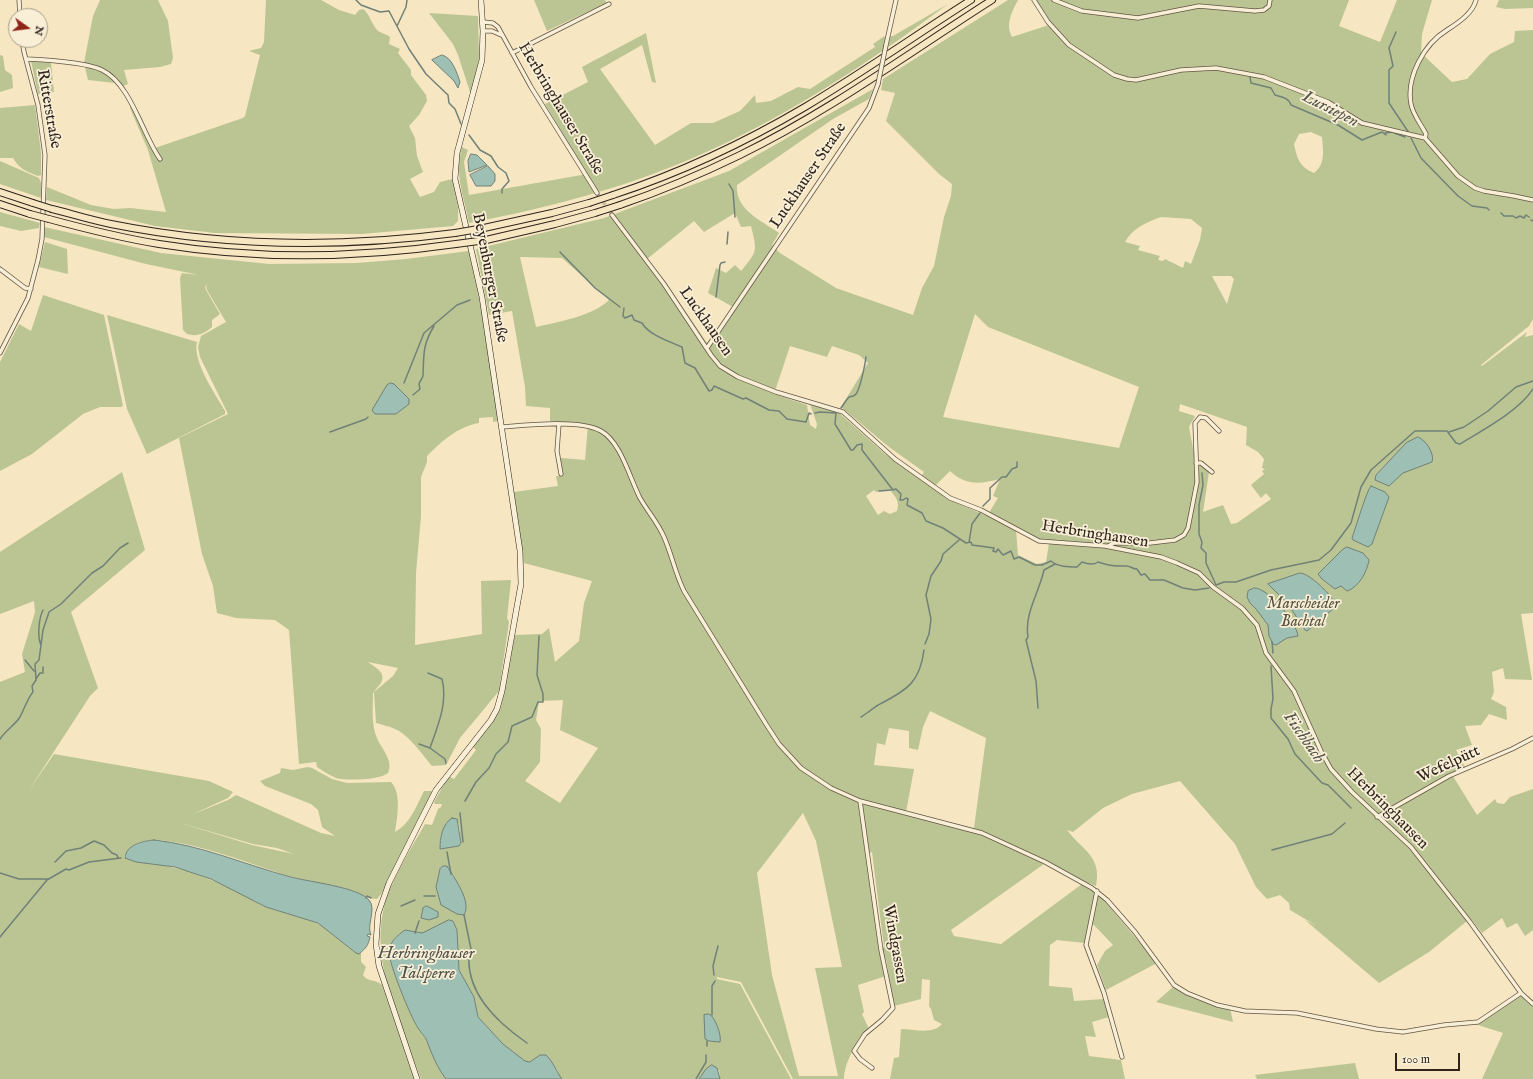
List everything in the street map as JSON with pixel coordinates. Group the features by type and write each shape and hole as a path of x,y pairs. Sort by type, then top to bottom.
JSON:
{"highway":[{"path":"0,192 52,209 110,224 159,232 244,242 288,244 360,242 455,233 484,228 589,203 705,159 771,126 854,76 971,0"},
{"path":"0,204 30,214 108,234 160,244 244,253 289,255 368,254 486,240 595,213 620,205 707,170 776,136 869,80 992,0"}],"main road":[{"name":"Beyenburger Straße","path":"417,1079 379,966 376,944 378,914 389,883 436,790 488,724 497,709 502,691 518,604 521,563 480,284 454,175 457,153 480,69 483,31 481,0"}],"street":[{"name":"Luckhauser Straße","path":"707,348 869,108 878,84 896,0"},
{"path":"1034,0 1037,6 1069,45 1109,73 1122,78 1148,78 1189,68 1226,69 1264,77 1328,102 1362,123 1425,138 1458,176 1475,188 1484,192 1533,200"},
{"path":"1054,0 1082,11 1138,18 1199,6 1260,11 1269,6 1270,0"},
{"path":"1425,138 1426,134 1411,104 1410,91 1418,63 1438,37 1474,8 1476,0"},
{"path":"512,53 609,4"},
{"name":"Herbringhauser Straße","path":"483,22 496,25 597,193"},
{"name":"Herbringhauser Straße","path":"483,31 496,32 504,37"},
{"name":"Ritterstraße","path":"24,48 38,105 45,155 45,182 41,228 42,239 31,289"},
{"path":"26,59 90,66 101,69 108,74 117,81 151,146 160,159"},
{"name":"Luckhausen","path":"612,215 664,284 717,363 732,374 785,395 838,409 852,420"},
{"path":"0,269 25,288 31,289 17,321 0,353"},
{"path":"1108,546 1109,544 1114,543 1150,543 1175,540 1184,536 1188,528 1197,485 1194,429 1196,420 1202,417 1208,418 1219,431"},
{"name":"Herbringhausen","path":"852,420 895,459 919,474 945,495 962,504 981,510 1043,542 1076,542 1108,546 1160,557 1189,568 1248,614 1256,625 1266,653 1294,691 1321,751 1331,768 1377,817 1418,856 1470,922 1521,992 1533,1004"},
{"path":"502,427 542,423 590,427 603,432 609,438 623,460 641,499 660,528 684,591 779,744 801,768 824,785 860,801 982,833 1045,862 1097,891 1134,932 1174,985 1187,993 1225,1007 1245,1011 1297,1012 1376,1029 1403,1032 1444,1025 1478,1022 1521,992"},
{"path":"559,424 557,451 561,474"},
{"path":"1196,463 1201,462 1212,472"},
{"name":"Wefelpütt","path":"1377,817 1449,776 1519,746 1533,738"},
{"name":"Windgassen","path":"860,801 881,950 893,1008 882,1020 865,1034 854,1051 860,1059 872,1068"},
{"path":"1097,891 1086,945 1104,993 1122,1057"}],"green space":[{"path":"100,0 158,0 168,21 173,58 171,64 160,67 124,70 128,84 123,86 115,83 88,80 84,63 93,16"},
{"path":"266,0 321,0 339,10 355,15 359,10 363,9 378,31 390,37 389,44 400,49 398,53 411,70 411,75 426,95 427,101 419,115 409,126 415,138 417,156 423,172 410,179 420,197 434,192 440,182 452,179 458,207 458,221 453,226 362,234 215,233 155,226 46,200 47,187 91,205 114,209 130,208 166,212 148,150 130,108 130,101 141,116 155,148 243,118 245,116 260,55 249,51 261,48 264,42"},
{"path":"534,0 604,0 606,3 547,31"},
{"name":"Marscheider Bachtal","path":"1008,0 1018,0 1009,23 1012,37 1052,24 1036,0 1349,0 1339,26 1380,42 1397,0 1432,0 1422,34 1421,53 1452,82 1467,79 1490,54 1514,42 1515,31 1533,30 1533,319 1529,326 1481,365 1482,366 1527,332 1525,337 1533,335 1533,613 1521,614 1532,680 1505,679 1503,668 1492,672 1494,692 1491,699 1506,707 1507,720 1489,714 1481,725 1465,726 1472,745 1456,750 1465,767 1451,773 1477,815 1495,799 1497,803 1504,804 1510,797 1533,789 1533,930 1525,936 1517,923 1507,928 1502,918 1482,933 1472,920 1467,921 1429,952 1379,983 1305,920 1317,926 1290,910 1289,903 1280,895 1267,899 1256,887 1235,844 1180,781 1132,794 1103,808 1073,832 1067,830 1094,861 1097,876 1096,886 1083,881 1046,860 1040,862 1044,864 951,930 954,936 1001,944 1082,884 1101,897 1157,963 1106,990 1097,965 1105,951 1113,945 1094,925 1090,924 1085,943 1057,940 1050,945 1049,986 1072,988 1074,1001 1104,999 1109,1017 1092,1022 1096,1037 1085,1036 1089,1056 1121,1060 1125,1079 890,1079 894,1058 899,1057 901,1029 923,1031 933,1029 942,1024 934,1020 929,1006 930,980 922,979 921,999 894,1006 886,959 883,960 886,976 858,985 864,1012 862,1014 869,1029 860,1039 852,1052 846,1066 844,1079 793,1079 741,982 717,977 717,979 740,984 791,1079 720,1079 719,1070 701,1075 699,1079 562,1079 546,1055 540,1055 530,1062 525,1061 503,1044 478,1017 474,997 459,970 457,930 453,921 450,920 423,933 406,930 395,938 389,951 392,967 410,1013 427,1041 446,1079 421,1079 396,1012 383,966 381,943 382,920 387,897 400,869 425,824 432,825 438,809 442,804 435,804 434,802 448,776 454,779 476,750 472,746 495,718 501,706 515,635 542,634 549,628 555,662 579,641 584,603 592,581 524,563 514,492 558,486 556,476 561,476 561,458 585,460 588,425 550,421 550,408 526,406 525,387 512,311 489,315 476,249 604,218 729,171 873,89 869,99 833,119 737,185 737,194 740,201 750,214 779,233 772,245 780,253 836,288 913,315 922,288 934,266 944,217 951,196 952,184 939,174 886,121 895,93 881,90 883,79","holes":["1311,132 1322,137 1322,161 1314,173 1302,165 1294,144 1299,134","735,213 741,227 751,226 755,250 747,264 741,271 735,265 726,273 716,268 708,293 733,307 707,343 665,281 647,259 694,221 704,232","1161,217 1191,219 1202,228 1200,240 1191,264 1185,261 1183,268 1165,259 1163,261 1158,260 1160,256 1138,250 1140,246 1125,242 1131,233 1145,224","520,257 562,258 609,300 602,306 585,314 536,327","1212,276 1231,276 1234,279 1227,304","975,314 988,327 1139,387 1119,448 943,417","790,346 827,357 832,346 859,355 868,363 841,407 889,447 924,472 920,478 885,454 837,411 810,404 817,424 816,429 810,425 807,405 774,394","1180,404 1247,427 1246,445 1258,452 1264,459 1262,468 1265,469 1262,471 1264,474 1251,485 1261,498 1266,493 1271,499 1237,523 1231,524 1223,505 1203,512 1209,472 1195,459 1189,427 1195,416 1179,411","950,471 962,479 980,483 1000,479 993,496 998,498 987,516 947,499 933,488","874,490 876,492 890,490 898,502 898,508 897,511 890,514 884,511 878,515 866,496","1016,530 1049,543 1046,562 1037,564 1018,555","563,700 560,730 598,748 560,803 525,781 540,762 541,729 536,720 539,701","930,711 986,738 974,828 906,812 914,769 874,765 877,743 885,745 889,728 909,731 909,748 918,750 923,727","803,813 816,841 842,967 815,968 838,1076 799,1076 772,975 757,873","452,818 459,824 461,843 459,846 440,849 440,840 444,828","872,852 884,947 880,947 866,854","440,869 450,872 463,894 436,887"]},
{"path":"1499,0 1533,0 1533,8 1505,9 1496,7"},
{"path":"948,4 843,77 806,100 731,141 653,174 630,182 539,208 469,223 459,176 462,147 468,150 464,162 469,195 587,174 545,104 588,82 582,67 646,33 656,83 652,82 642,45 600,69 655,145 691,123 713,123 740,111 755,95 756,103 771,101 798,87 810,89 875,47 873,44 883,37 893,36"},
{"path":"429,13 478,16 479,59 471,95 453,44"},
{"path":"0,55 3,56 5,70 12,75 13,88 0,92"},
{"path":"31,61 51,63 54,92 38,94"},
{"path":"35,105 41,152 41,175 38,176 21,167 13,158 0,158 0,108"},
{"path":"0,161 39,178 41,183 41,198 0,184"},
{"path":"0,212 40,223 39,228 21,231 0,226"},
{"path":"44,227 161,253 269,264 357,263 406,259 469,251 486,332 499,418 497,421 493,422 493,417 479,418 479,423 471,425 450,435 427,456 427,462 421,477 421,516 416,573 415,645 482,634 481,581 511,580 507,618 509,622 499,691 460,738 446,765 432,766 415,745 400,732 393,728 376,723 374,692 373,716 375,733 388,759 388,773 371,778 355,780 341,779 333,777 317,767 316,762 299,764 289,630 275,620 236,618 217,613 213,586 202,554 179,438 228,414 200,357 198,347 201,336 226,322 207,290 206,286 208,284 205,286 206,290 220,314 212,320 212,327 206,331 197,335 187,334 183,330 180,278 182,273 199,275 146,264 44,237","holes":["368,662 398,668 393,676 374,692 381,683 382,676 379,670"]},
{"path":"45,242 67,249 68,274 39,267"},
{"path":"43,295 104,315 123,406 100,407 83,414 32,454 0,471 0,362 19,324 31,331"},
{"path":"107,315 197,342 196,350 201,368 225,411 225,414 147,454 127,409"},
{"path":"122,472 145,550 71,612 98,688 90,696 29,790 54,754 209,781 233,792 228,798 191,815 228,800 236,795 321,833 335,836 322,827 318,810 311,804 265,786 260,781 280,773 281,768 293,770 308,767 332,779 347,783 391,782 397,793 398,799 398,813 395,832 409,820 424,791 433,791 381,894 377,899 366,897 341,888 296,878 216,852 177,842 159,840 144,841 135,844 124,857 136,862 152,863 188,871 229,887 266,907 321,925 356,953 361,952 361,962 366,967 363,975 367,979 382,985 415,1079 0,1079 0,682 25,672 22,654 35,612 34,601 0,614 0,552","holes":["177,822 253,844 277,848 294,854 252,845"]},
{"path":"1174,986 1184,992 1230,1008 1233,1022 1156,1002"},
{"path":"1519,994 1533,1005 1533,1079 1482,1079 1503,1033 1475,1024"},
{"path":"1355,1063 1359,1079 1257,1079 1255,1075"}],"water":[{"path":"442,55 446,56 454,66 460,82 458,88 454,81 432,60"},
{"path":"471,154 477,155 487,165 469,172 468,161"},
{"path":"488,166 495,174 495,181 491,186 476,186 470,175"},
{"path":"391,383 394,384 409,399 409,404 396,414 375,414 372,410 387,385"},
{"path":"1418,437 1424,441 1431,451 1433,459 1432,462 1403,473 1389,486 1375,480 1376,475 1406,443"},
{"path":"1371,486 1385,492 1389,497 1372,544 1368,547 1353,540 1352,538"},
{"path":"1347,547 1363,553 1369,560 1359,583 1347,591 1341,586 1335,589 1318,574 1342,550"},
{"path":"1300,573 1315,581 1325,590 1335,603 1334,608 1307,631 1288,604 1268,584"},
{"path":"1254,588 1260,589 1274,599 1293,623 1298,636 1287,638 1276,645 1273,644 1269,636 1268,625 1247,597 1248,591"},
{"path":"452,818 457,819 461,843 459,846 440,849 441,836 444,828"},
{"name":"Herbringhauser Talsperre","path":"154,840 189,846 274,872 299,879 344,888 363,895 369,900 372,908 370,927 371,935 368,934 367,936 370,937 367,945 359,954 356,953 318,923 266,907 211,879 175,867 136,862 125,858 128,850 135,844"},
{"path":"443,866 447,866 458,883 464,897 466,909 464,915 457,914 441,905 436,887 440,869"},
{"path":"427,906 438,912 438,917 429,920 421,918 423,908"},
{"name":"Herbringhauser Talsperre","path":"449,920 453,921 457,930 459,970 474,997 478,1017 503,1044 525,1061 530,1062 540,1055 546,1055 562,1079 446,1079 435,1061 426,1039 410,1013 400,990 389,951 393,941 405,930 422,933"},
{"path":"709,1014 714,1018 718,1026 720,1042 705,1039 704,1015"},
{"path":"712,1065 717,1068 720,1079 699,1079 706,1069"}],"waterway":[{"path":"356,0 361,5 380,12 389,11 409,49 426,74 448,95 449,103 455,109 461,124"},
{"path":"397,26 406,7 407,0"},
{"path":"1396,32 1389,48 1393,66 1389,70 1389,103 1409,133"},
{"name":"Lursiepen","path":"1250,77 1251,83 1271,88 1275,95 1287,99 1291,105 1338,125 1362,140 1382,132 1386,135 1385,133 1392,132 1405,137"},
{"path":"469,135 480,150 491,156 498,167 506,173 509,181 502,189 502,193"},
{"name":"Lursiepen","path":"1411,138 1421,158 1458,196 1472,206 1487,208 1489,210"},
{"path":"729,184 733,191 735,217"},
{"name":"Lursiepen","path":"1501,213 1504,216 1513,216 1516,218 1520,216 1524,218 1526,215 1529,217"},
{"path":"727,244 728,232"},
{"path":"560,252 595,288 620,307"},
{"path":"716,297 720,265 721,263 725,262"},
{"path":"404,383 424,333 457,305 470,300"},
{"path":"624,308 623,316 625,318 632,315 634,320 642,323 649,331 682,347 685,363 695,368 709,391 712,390 714,386 743,399 746,398 769,410 779,411 787,419 806,422 809,413 811,414"},
{"path":"413,395 420,389 419,384 423,376 427,339 434,326"},
{"path":"841,408 849,397 854,396 858,391 866,357"},
{"path":"1449,432 1464,427 1488,411 1516,387 1533,381"},
{"path":"1202,473 1203,485 1199,505 1199,534 1202,542 1201,548 1206,553 1206,563 1216,585 1224,582 1236,582 1271,570 1319,560 1331,550 1351,523 1361,487 1371,470 1415,431 1447,431 1456,443 1460,444 1510,412 1519,405 1533,389"},
{"path":"815,413 836,413 835,424 851,450 853,450 857,445 862,444 862,450 893,490 896,489 901,494 900,500 906,498 908,499 907,505 922,513 926,521 943,528 966,543 971,542 972,545 994,548 993,551 996,552 998,549 1003,555 1011,551 1014,559 1019,557 1035,565 1042,565 1051,561 1060,566 1067,567 1077,567 1082,562 1090,564 1095,564 1098,562 1112,566 1129,566 1137,569 1141,575 1145,574 1150,580 1164,580 1183,588 1195,590 1209,588"},
{"path":"330,432 368,417"},
{"path":"983,506 990,499 990,488 1002,477 1006,477 1012,469 1017,467 1017,462"},
{"path":"879,491 891,490"},
{"path":"969,542 972,524 980,513"},
{"path":"925,644 929,634 931,619 926,595 931,576 941,561 943,554 959,540"},
{"path":"0,739 20,717 33,692 32,686 36,680 35,664 39,660 43,630 49,612 61,604 92,573 103,566 120,548 128,543"},
{"path":"1038,708 1036,681 1026,640 1028,637 1027,628 1030,612 1044,570 1055,564"},
{"path":"41,645 39,627 43,610"},
{"path":"465,801 476,782 489,768 496,754 508,742 512,726 532,717 538,702 543,702 543,694 537,675 539,636"},
{"name":"Fischbach","path":"1272,642 1273,653"},
{"path":"861,717 899,694 911,684 919,670 924,650"},
{"path":"25,660 34,671"},
{"name":"Fischbach","path":"1271,666 1273,699 1271,718 1288,739 1295,754 1322,783 1328,785 1351,808"},
{"path":"36,679 40,673 43,673 43,667"},
{"path":"428,673 442,679 444,688 441,714 430,748 445,759 446,763"},
{"path":"419,744 430,748"},
{"path":"460,813 463,842"},
{"name":"Fischbach","path":"1272,850 1332,834 1345,823"},
{"path":"55,862 66,851 81,848 94,841 104,845 112,853 117,855 118,858"},
{"path":"447,852 451,874"},
{"path":"0,937 47,880 66,869 69,870 89,862 121,858"},
{"path":"0,873 19,879 48,879"},
{"path":"366,898 367,896 371,898"},
{"path":"424,896 435,896"},
{"path":"401,906 415,900"},
{"path":"464,915 471,949"},
{"path":"415,933 419,921"},
{"path":"714,975 713,966 718,946"},
{"path":"469,955 469,969 478,995 495,1017 527,1043"},
{"path":"712,1015 712,986 715,981"},
{"path":"707,1041 707,1046"},
{"path":"696,1079 706,1062 706,1055"}],"tunnel":[{"path":"597,193 612,215"}]}
